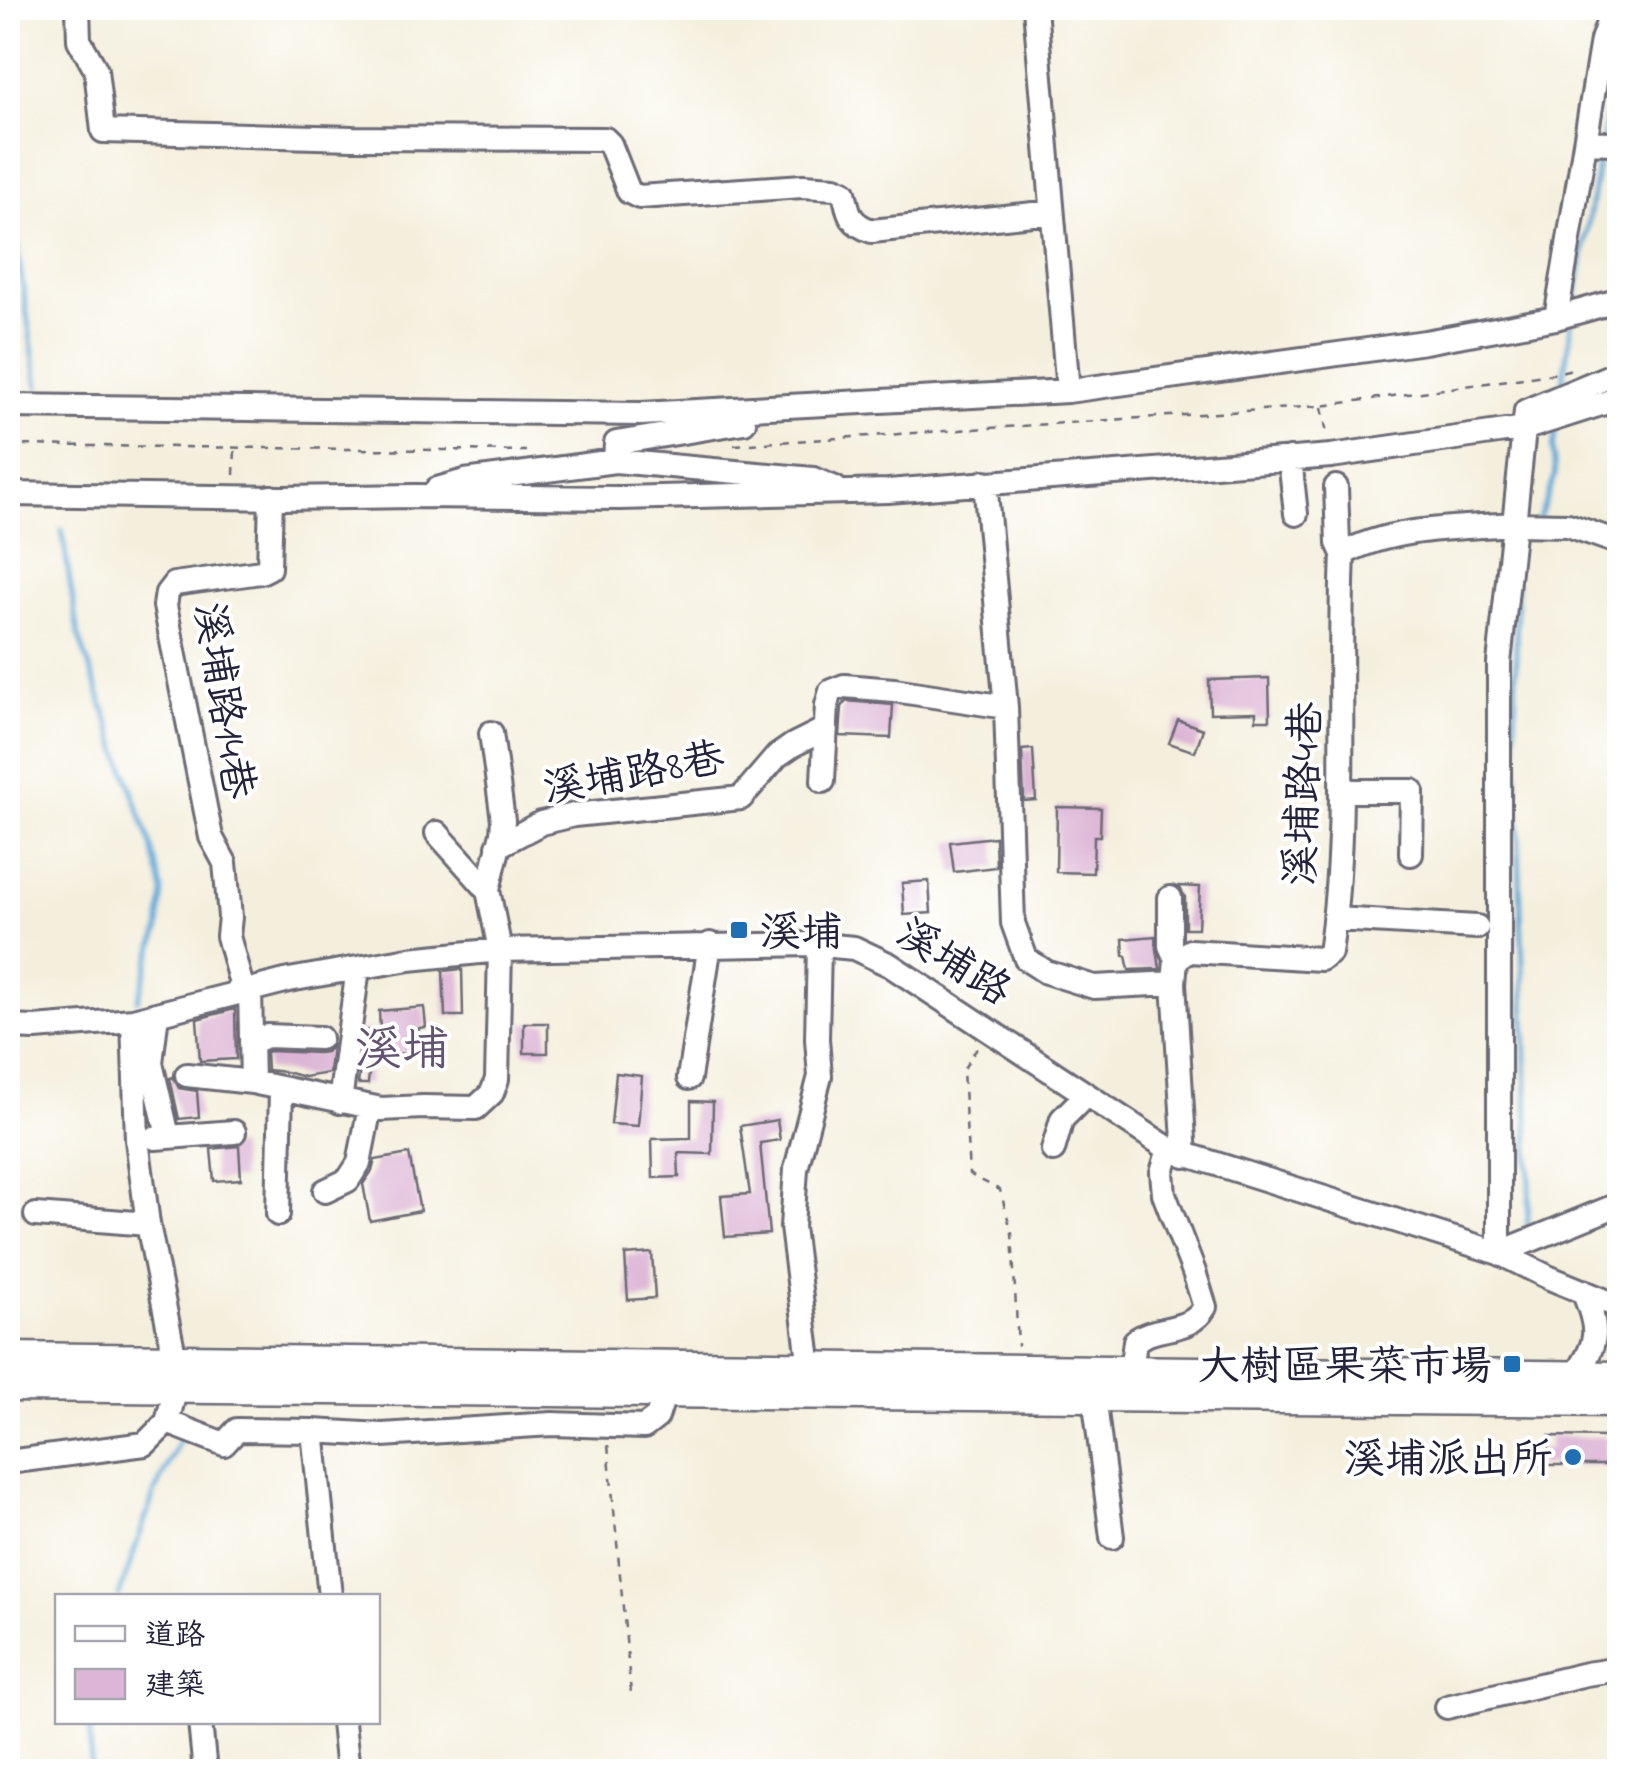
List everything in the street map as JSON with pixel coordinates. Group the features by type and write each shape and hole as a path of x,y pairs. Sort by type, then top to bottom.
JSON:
{"main road":[{"path":"8,1358 175,1374 665,1392 1620,1401"},
{"path":"8,1386 175,1374 810,1368 1620,1378"}],"street":[{"path":"78,8 79,40 96,70 103,130 353,138 605,140 629,192 639,197 803,186 835,188 844,192 849,214 858,226 872,231 1052,212"},
{"path":"1035,8 1068,392"},
{"path":"1556,318 1602,40 1612,8"},
{"path":"1586,142 1612,143"},
{"path":"8,406 641,414 1068,392 1425,342 1556,318 1620,300"},
{"path":"1620,372 1526,412 1499,663 1499,1253 1620,1204"},
{"path":"8,494 620,498 849,493 1331,456 1526,428 1620,398"},
{"path":"615,461 616,443 781,416 816,406"},
{"path":"1290,459 1296,514"},
{"path":"414,496 465,481 615,461 813,479 849,493"},
{"path":"985,482 1006,707 1013,923 1026,959 1046,972 1094,987 1174,984"},
{"name":"溪埔路4巷","path":"1176,959 1190,951 1320,958 1330,953 1342,790 1344,554 1338,542 1336,487"},
{"name":"溪埔路14巷","path":"246,990 228,936 226,863 211,837 165,606 167,593 174,584 268,568 271,497"},
{"path":"1344,554 1362,544 1428,531 1514,524 1568,525 1620,543"},
{"path":"823,781 831,691 844,686 894,690 1006,707"},
{"name":"溪埔路8巷","path":"498,846 540,822 574,815 741,798 778,756 825,728"},
{"path":"186,1076 252,1082 370,1107 476,1108 492,1093 497,1079 500,950 488,890 503,820 491,734"},
{"path":"1342,790 1412,790 1411,854"},
{"path":"437,833 488,890"},
{"path":"1132,1372 1135,1341 1146,1332 1183,1326 1200,1316 1205,1307 1164,1194 1162,1172 1177,1152 1176,959 1170,946 1170,898"},
{"path":"1335,918 1476,927"},
{"path":"689,1078 710,944"},
{"name":"溪埔路","path":"8,1027 134,1020 246,990 358,968 500,950 710,944 854,948 890,965 1177,1152 1499,1253 1620,1306"},
{"path":"810,1368 792,1227 796,1169 820,1076 819,945"},
{"path":"340,1102 358,968"},
{"path":"246,990 252,1082"},
{"path":"8,1462 145,1444 166,1422 175,1374 148,1224 153,1138 151,1063 158,1014"},
{"path":"134,1020 153,1138"},
{"path":"251,1042 278,1035 320,1038"},
{"path":"278,1214 280,1090"},
{"path":"1053,1150 1062,1119 1086,1094"},
{"path":"325,1191 348,1180 359,1163 370,1107"},
{"path":"153,1138 234,1132"},
{"path":"36,1215 148,1224"},
{"path":"1575,1377 1594,1341 1594,1318 1583,1292"},
{"path":"166,1422 224,1444 237,1430 382,1436 552,1424 644,1426 658,1417 665,1392"},
{"path":"1094,1396 1112,1537"},
{"path":"313,1431 330,1594"},
{"path":"1448,1707 1620,1668"},
{"path":"200,1724 206,1772"},
{"path":"342,1724 348,1772"}],"path":[{"path":"734,446 1322,406 1552,374 1586,365"},
{"path":"1322,406 1331,456"},
{"path":"8,445 535,451"},
{"path":"234,446 234,497"},
{"path":"988,1030 963,1070 969,1174 1000,1190 1012,1233 1019,1370"},
{"path":"606,1424 631,1694"}],"building":[{"path":"1269,678 1270,720 1256,720 1256,712 1210,713 1209,680"},
{"path":"846,701 893,705 891,738 840,736"},
{"path":"1178,720 1203,729 1195,752 1169,743"},
{"path":"1033,749 1036,800 1024,801 1022,750"},
{"path":"1057,807 1101,808 1100,836 1094,836 1093,873 1056,872"},
{"path":"995,837 996,867 954,872 950,842"},
{"path":"929,881 931,913 904,915 902,883"},
{"path":"1179,886 1200,887 1198,928 1185,928 1185,897"},
{"path":"1155,936 1160,969 1129,970 1123,939"},
{"path":"462,969 463,1016 445,1016 443,971"},
{"path":"424,1007 426,1027 419,1028 415,1056 371,1049 368,1084 358,1084 365,1030 380,1031 379,1011"},
{"path":"235,1009 236,1059 200,1061 197,1019"},
{"path":"524,1023 548,1023 548,1053 524,1053"},
{"path":"332,1046 329,1073 304,1077 267,1070 266,1052 319,1053"},
{"path":"616,1073 642,1076 638,1126 611,1124"},
{"path":"170,1078 179,1088 197,1091 199,1117 179,1119"},
{"path":"691,1101 713,1102 712,1154 678,1153 679,1177 653,1178 652,1139 691,1138"},
{"path":"777,1120 780,1140 760,1143 769,1234 725,1237 721,1196 750,1194 740,1126"},
{"path":"239,1146 241,1179 214,1181 211,1149"},
{"path":"409,1154 420,1211 370,1221 363,1184 375,1160"},
{"path":"652,1253 655,1298 628,1300 625,1255"},
{"name":"溪埔派出所","path":"1549,1436 1607,1437 1606,1465 1539,1465 1539,1449 1549,1449"}],"waterway":[{"path":"1603,136 1620,42"},
{"path":"1575,303 1600,152"},
{"path":"8,188 38,387"},
{"path":"1562,387 1572,319"},
{"path":"1539,519 1555,476 1556,428"},
{"path":"62,530 78,634 151,844 163,892 159,929 138,1000"},
{"path":"1517,585 1515,724 1529,1233"},
{"path":"120,1594 154,1494 181,1436"},
{"path":"90,1724 91,1772"}],"place":[{"name":"溪埔","path":"739,930"},
{"name":"大樹區果菜市場","path":"1512,1364"},
{"name":"溪埔派出所","path":"1573,1457"}],"district":[{"name":"溪埔","path":"402,1047"}]}
